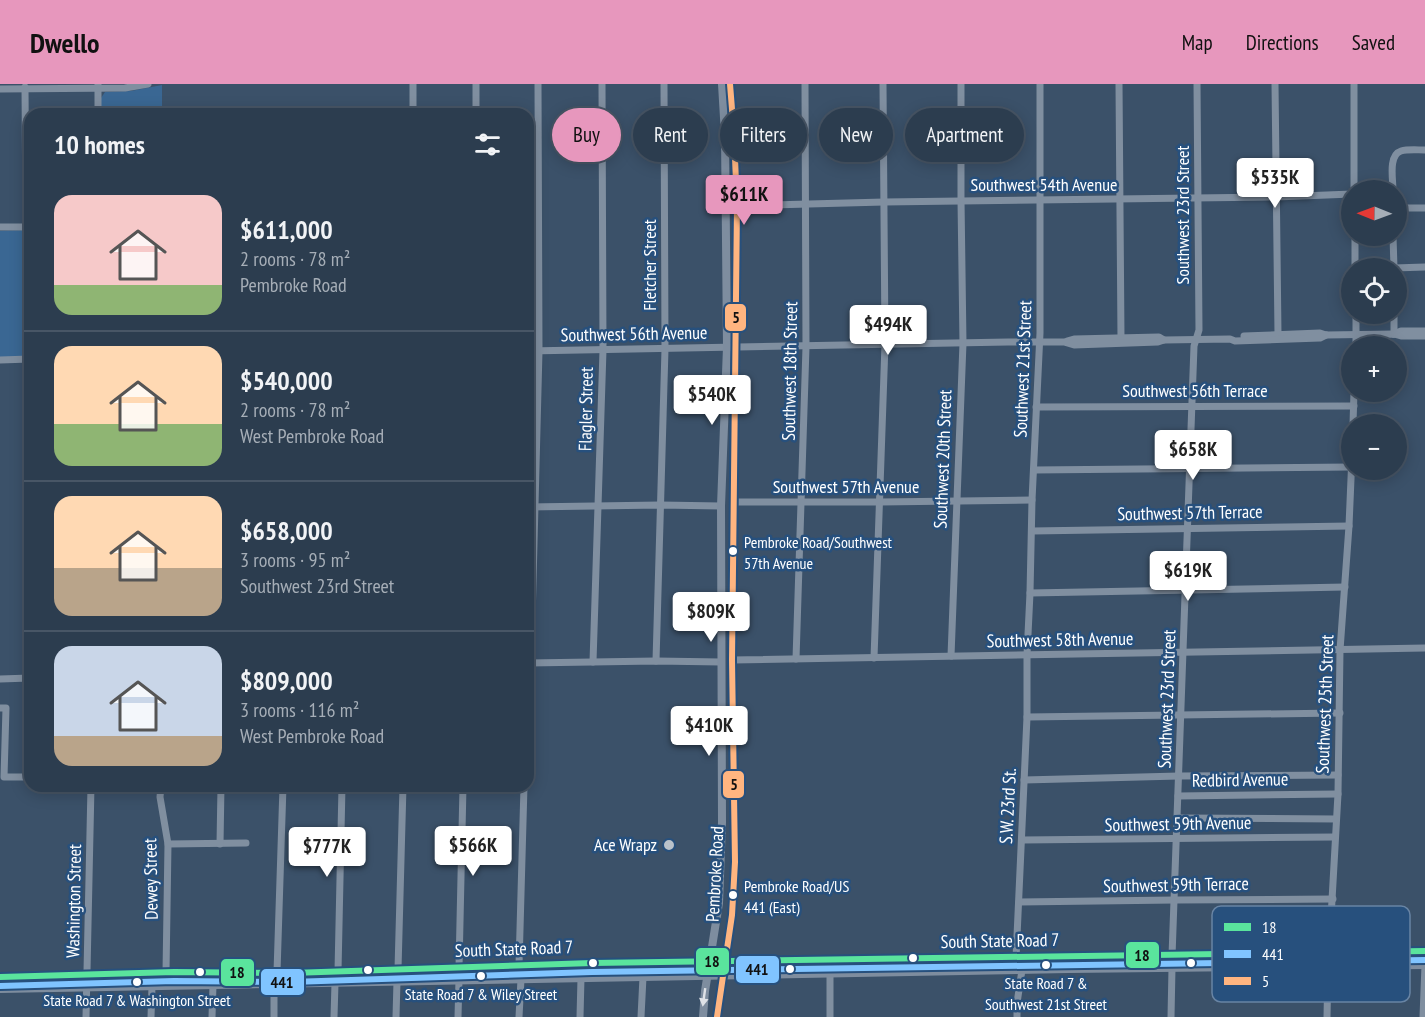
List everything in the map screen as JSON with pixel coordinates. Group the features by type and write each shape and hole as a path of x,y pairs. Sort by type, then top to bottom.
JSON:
{"main road":[{"path":"722,84 723,108"},
{"path":"730,84 737,206 732,347 721,506 721,662 727,674 727,701 732,720"},
{"path":"724,162 730,171 732,202 737,206"},
{"path":"724,162 732,347 732,561"},
{"path":"725,222 731,225 732,252 736,260"},
{"path":"724,454 727,463 726,490 733,502"},
{"path":"721,506 727,516 727,545 732,561"},
{"name":"Pembroke Road","path":"717,1017 733,903 735,862 732,561"},
{"path":"722,605 724,607 724,645 727,656 732,660"},
{"name":"Pembroke Road","path":"702,1017 718,910 722,822 721,662"},
{"name":"South State Road 7","path":"1410,951 1425,951"},
{"name":"South State Road 7","path":"0,977 166,972 291,973 519,965 1212,955"},
{"path":"1022,970 1039,957"},
{"path":"915,973 932,965 940,958"},
{"path":"998,971 1010,965 1016,958"},
{"name":"South State Road 7","path":"1410,965 1425,965"},
{"path":"442,980 456,973 459,967"},
{"path":"459,979 465,971 475,967"},
{"name":"South State Road 7","path":"0,989 459,979 1212,967"},
{"path":"255,985 271,978 277,972"},
{"path":"274,984 291,973"}],"street":[{"path":"0,89 25,86 125,88 148,84"},
{"path":"413,84 413,108"},
{"path":"476,84 476,108"},
{"path":"534,462 539,351 538,84"},
{"name":"Flagler Street","path":"593,662 603,350 602,84"},
{"name":"Fletcher Street","path":"656,661 665,349 664,84"},
{"name":"Southwest 18th Street","path":"796,658 806,346 805,84"},
{"path":"874,658 885,344 883,84"},
{"name":"Southwest 20th Street","path":"951,656 963,343 961,84"},
{"name":"Southwest 21st Street","path":"1027,656 1040,343 1040,84"},
{"path":"1119,84 1121,338"},
{"name":"Southwest 23rd Street","path":"1172,956 1194,346 1199,330 1197,84"},
{"path":"1275,84 1278,334"},
{"path":"1353,180 1354,84"},
{"path":"25,86 25,108"},
{"path":"98,86 98,108"},
{"path":"1393,180 1395,155 1405,150 1425,150"},
{"name":"Southwest 54th Avenue","path":"737,206 961,200 1276,197 1341,193"},
{"path":"1407,208 1425,208"},
{"path":"0,227 24,227"},
{"path":"1407,268 1425,267"},
{"path":"1356,324 1356,334"},
{"path":"1394,324 1394,334"},
{"name":"Southwest 56th Avenue","path":"1394,334 1401,331 1425,331"},
{"name":"Southwest 56th Avenue","path":"1230,339 1234,336 1320,333 1326,335 1425,336"},
{"name":"Southwest 56th Avenue","path":"534,351 1040,343 1064,342 1074,339 1159,337 1234,341 1320,338 1326,335"},
{"name":"Southwest 56th Avenue","path":"1064,342 1074,345 1158,342 1164,339"},
{"path":"0,360 24,359"},
{"path":"1354,402 1354,414"},
{"name":"Southwest 56th Terrace","path":"1036,407 1354,406"},
{"path":"1034,470 1341,467"},
{"name":"Southwest 25th Street","path":"1332,906 1338,794 1340,650 1351,480"},
{"name":"Southwest 57th Avenue","path":"733,502 1032,500"},
{"path":"534,507 721,506"},
{"name":"Southwest 57th Terrace","path":"1032,531 1349,526"},
{"path":"1030,593 1345,587"},
{"name":"Southwest 58th Avenue","path":"732,660 1425,648"},
{"name":"S.W. 23rd St.","path":"1016,958 1028,717 1027,656"},
{"path":"534,664 721,662"},
{"path":"0,679 24,678"},
{"path":"0,708 6,708 2,748 4,777 24,777"},
{"path":"1028,717 1340,713"},
{"path":"1024,780 1338,775"},
{"name":"Washington Street","path":"86,1017 91,792"},
{"name":"Dewey Street","path":"160,792 168,844 166,972"},
{"path":"220,844 221,792"},
{"path":"277,972 283,792"},
{"path":"338,971 342,792"},
{"path":"398,969 404,792"},
{"path":"459,967 463,792"},
{"path":"519,965 524,792"},
{"name":"Redbird Avenue","path":"1178,796 1338,794"},
{"path":"1178,819 1336,819"},
{"name":"Southwest 59th Avenue","path":"1022,840 1335,837"},
{"path":"168,844 246,843"},
{"name":"Southwest 59th Terrace","path":"1019,902 1332,899"},
{"path":"1425,944 1425,951"},
{"path":"1423,1017 1425,965"},
{"path":"1171,1017 1172,968"},
{"path":"1017,1017 1022,970"},
{"path":"830,975 830,1017"},
{"path":"641,1017 643,977"},
{"path":"580,1017 581,978"},
{"path":"458,1017 459,979"},
{"path":"519,1017 520,979"},
{"path":"396,1017 397,981"},
{"path":"334,1017 335,983"},
{"path":"274,984 274,1017"},
{"path":"212,1017 213,985"},
{"path":"151,1017 152,986"},
{"path":"1327,1002 1327,1017"}],"shaded area":[{"path":"162,85 162,108 101,108 101,98 105,92 131,91"},
{"path":"24,230 24,357 0,358 0,231"}],"transit line":[{"name":"5","path":"717,1017 732,915 735,862 732,660 737,206 730,84"},
{"name":"18","path":"1410,951 1425,951"},
{"name":"18","path":"0,977 174,972 291,973 592,963 1212,954"},
{"name":"441","path":"1410,960 1425,960"},
{"name":"441","path":"0,986 174,981 291,982 592,972 1212,963"}],"place":[{"name":"Pembroke Road/Southwest 57th Avenue","path":"733,551"},
{"name":"Ace Wrapz","path":"669,845"},
{"name":"Pembroke Road/US 441 (East)","path":"733,895"},
{"name":"State Road 7 & Southwest 21st Street","path":"1046,965"},
{"name":"State Road 7 & Wiley Street","path":"481,976"},
{"name":"State Road 7 & Washington Street","path":"137,982"}]}
